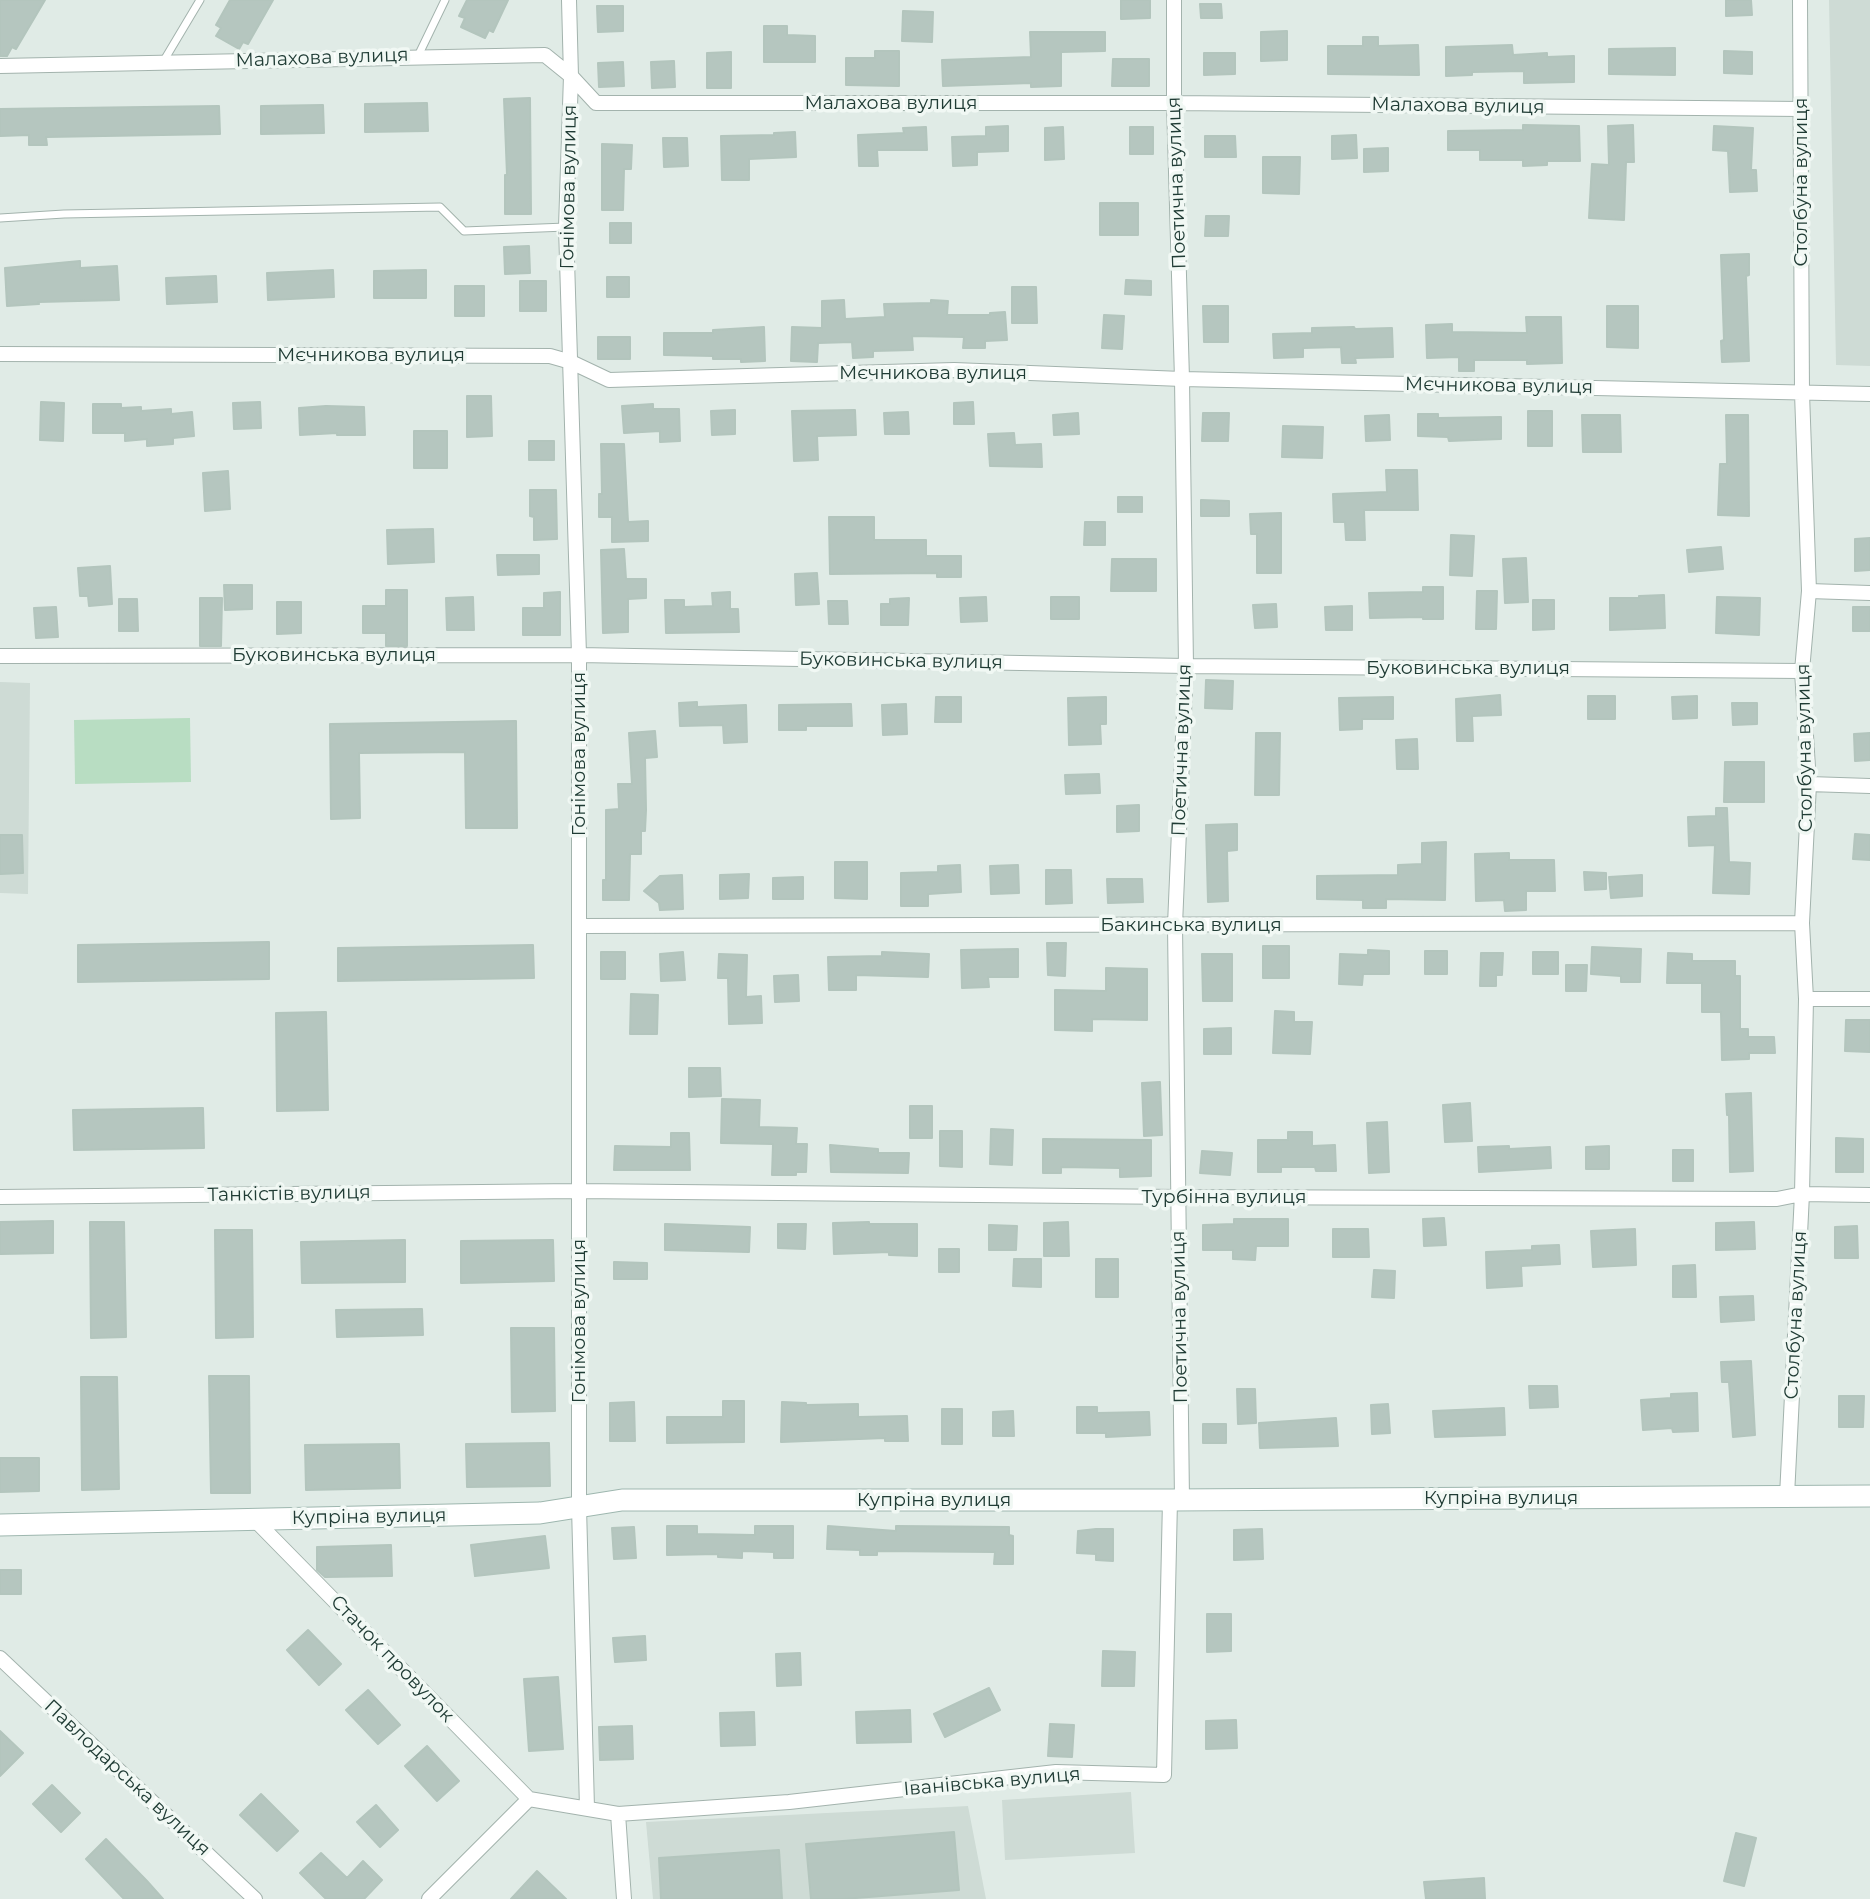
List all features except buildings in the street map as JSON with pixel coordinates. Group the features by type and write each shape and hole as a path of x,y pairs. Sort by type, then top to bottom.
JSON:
{"main road":[{"name":"Купріна вулиця","path":"0,1525 540,1513 622,1500 1870,1496"}],"street":[{"name":"Гонімова вулиця","path":"569,0 572,76 566,227 579,655 579,1507"},
{"name":"Поетична вулиця","path":"1174,0 1186,666 1175,925 1179,1197 1176,1500"},
{"name":"Столбуна вулиця","path":"1787,1496 1802,1194 1806,999 1802,923 1810,784 1802,671 1809,592 1802,393 1800,0"},
{"name":"Малахова вулиця","path":"0,66 545,55 572,76 596,103 1174,103 1801,109"},
{"name":"Мєчникова вулиця","path":"0,354 550,356 571,362 609,380 954,370 1182,379 1870,394"},
{"path":"1809,592 1870,593"},
{"name":"Буковинська вулиця","path":"0,656 579,655 1186,666 1802,671"},
{"path":"1810,784 1870,786"},
{"name":"Бакинська вулиця","path":"579,926 1802,923"},
{"path":"1806,999 1870,999"},
{"name":"Турбінна вулиця","path":"578,1191 1777,1199 1802,1194 1870,1195"},
{"name":"Танкістів вулиця","path":"0,1197 578,1191"},
{"name":"Іванівська вулиця","path":"529,1799 618,1814 789,1802 1056,1772 1164,1775 1176,1500"},
{"path":"579,1507 587,1808"},
{"name":"Стачок провулок","path":"254,1519 529,1799"},
{"name":"Павлодарська вулиця","path":"0,1658 255,1899"},
{"path":"429,1899 529,1799"},
{"path":"618,1814 624,1899"}],"lane":[{"path":"163,62 200,0"},
{"path":"418,56 445,0"},
{"path":"0,218 65,214 440,207 464,231 566,227"}],"shaded area":[{"path":"1829,0 1870,0 1870,366 1836,365"},
{"path":"0,682 30,683 28,894 0,893"},
{"path":"1131,1792 1135,1853 1005,1860 1002,1800"},
{"path":"968,1806 986,1899 653,1899 646,1822"}],"green space":[{"path":"190,718 191,782 75,784 74,720"}]}
